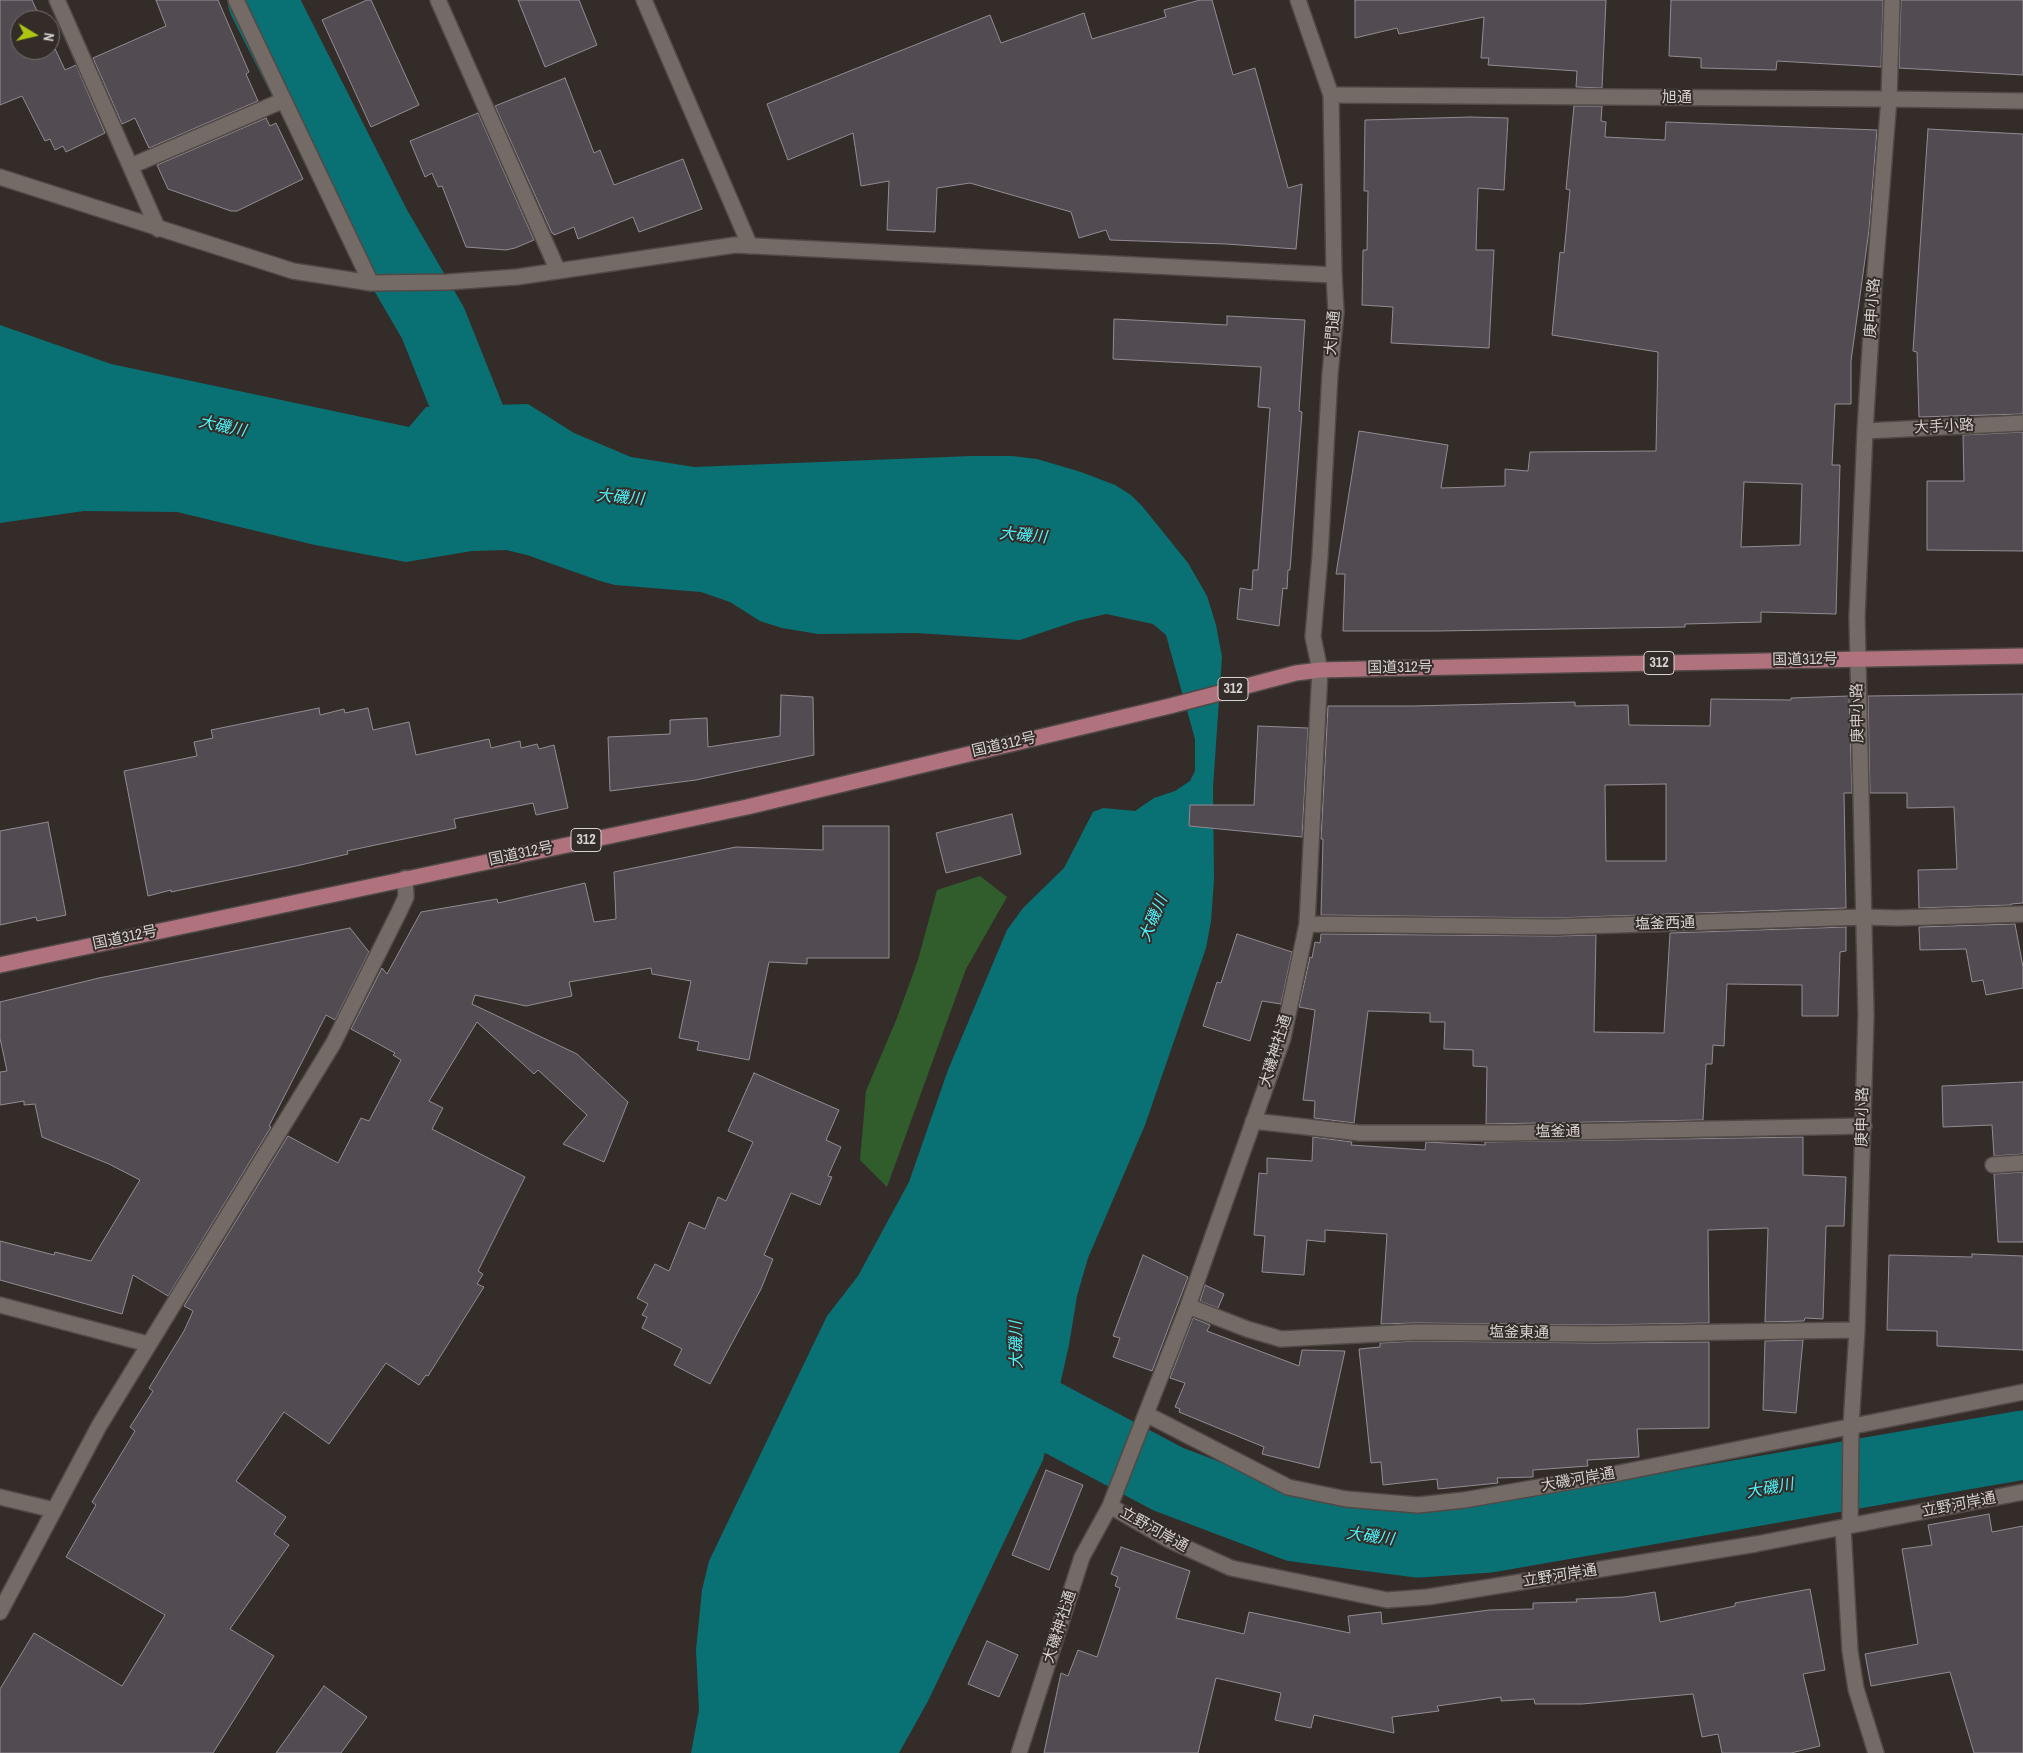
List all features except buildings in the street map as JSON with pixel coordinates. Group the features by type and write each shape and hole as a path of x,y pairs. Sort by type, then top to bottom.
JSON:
{"highway":[{"name":"国道312号","path":"0,965 747,807 1170,706 1296,673 1320,670 2023,656"}],"street":[{"path":"57,0 158,228"},
{"path":"236,0 370,283"},
{"path":"438,0 558,271"},
{"path":"644,0 750,246"},
{"name":"大門通","path":"1298,0 1331,95 1336,312 1330,374 1320,556 1312,637 1320,670"},
{"name":"庚申小路","path":"1876,1753 1856,1689 1851,1661 1846,1526 1857,1330 1866,1015 1857,617 1865,431 1874,285 1890,99 1892,0"},
{"name":"旭通","path":"1331,95 2023,101"},
{"path":"131,166 284,100"},
{"path":"0,177 293,272 370,283 448,282 517,277 735,245 1334,275"},
{"name":"大手小路","path":"1865,431 2023,423"},
{"name":"大磯神社通","path":"1019,1753 1082,1557 1110,1506 1188,1306 1282,1038 1307,924 1320,670"},
{"path":"0,1612 99,1426 332,1044 406,897 405,878"},
{"name":"塩釜西通","path":"1307,924 1554,927 2023,914"},
{"name":"塩釜通","path":"1253,1121 1360,1133 1510,1133 1864,1126"},
{"path":"1993,1165 2023,1163"},
{"path":"0,1305 148,1344"},
{"name":"塩釜東通","path":"1188,1306 1247,1329 1281,1339 1416,1332 1596,1334 1857,1330"},
{"name":"大磯河岸通","path":"1146,1414 1288,1487 1346,1499 1418,1505 1464,1500 1614,1474 2023,1392"},
{"name":"立野河岸通","path":"1110,1506 1169,1540 1231,1568 1386,1600 1428,1597 1756,1544 2023,1492"},
{"path":"0,1497 54,1510"}],"green space":[{"path":"980,876 1007,897 966,969 887,1187 860,1160 866,1091 897,1018 918,960 937,890"}],"water":[{"path":"0,325 111,364 409,427 426,407 528,404 574,433 631,457 694,467 972,456 1012,456 1037,459 1081,472 1115,485 1131,495 1188,563 1207,596 1216,625 1222,657 1213,787 1214,880 1211,921 1206,948 1145,1125 1088,1258 1077,1296 1069,1345 1043,1460 928,1701 899,1753 691,1753 699,1710 696,1650 702,1590 709,1561 827,1316 858,1276 909,1182 948,1070 1007,930 1023,908 1064,868 1093,812 1103,808 1135,811 1154,798 1175,791 1190,781 1195,771 1195,739 1166,635 1153,624 1106,614 1076,621 1020,640 917,633 818,634 782,628 760,621 730,602 701,592 615,585 527,555 506,550 472,551 406,562 315,545 177,512 84,511 0,523"}],"waterway":[{"path":"262,0 377,227 433,323 498,486"},
{"name":"大磯川","path":"1016,1343 1019,1400 1168,1479 1295,1527 1418,1543 1489,1538 2023,1445"}]}
